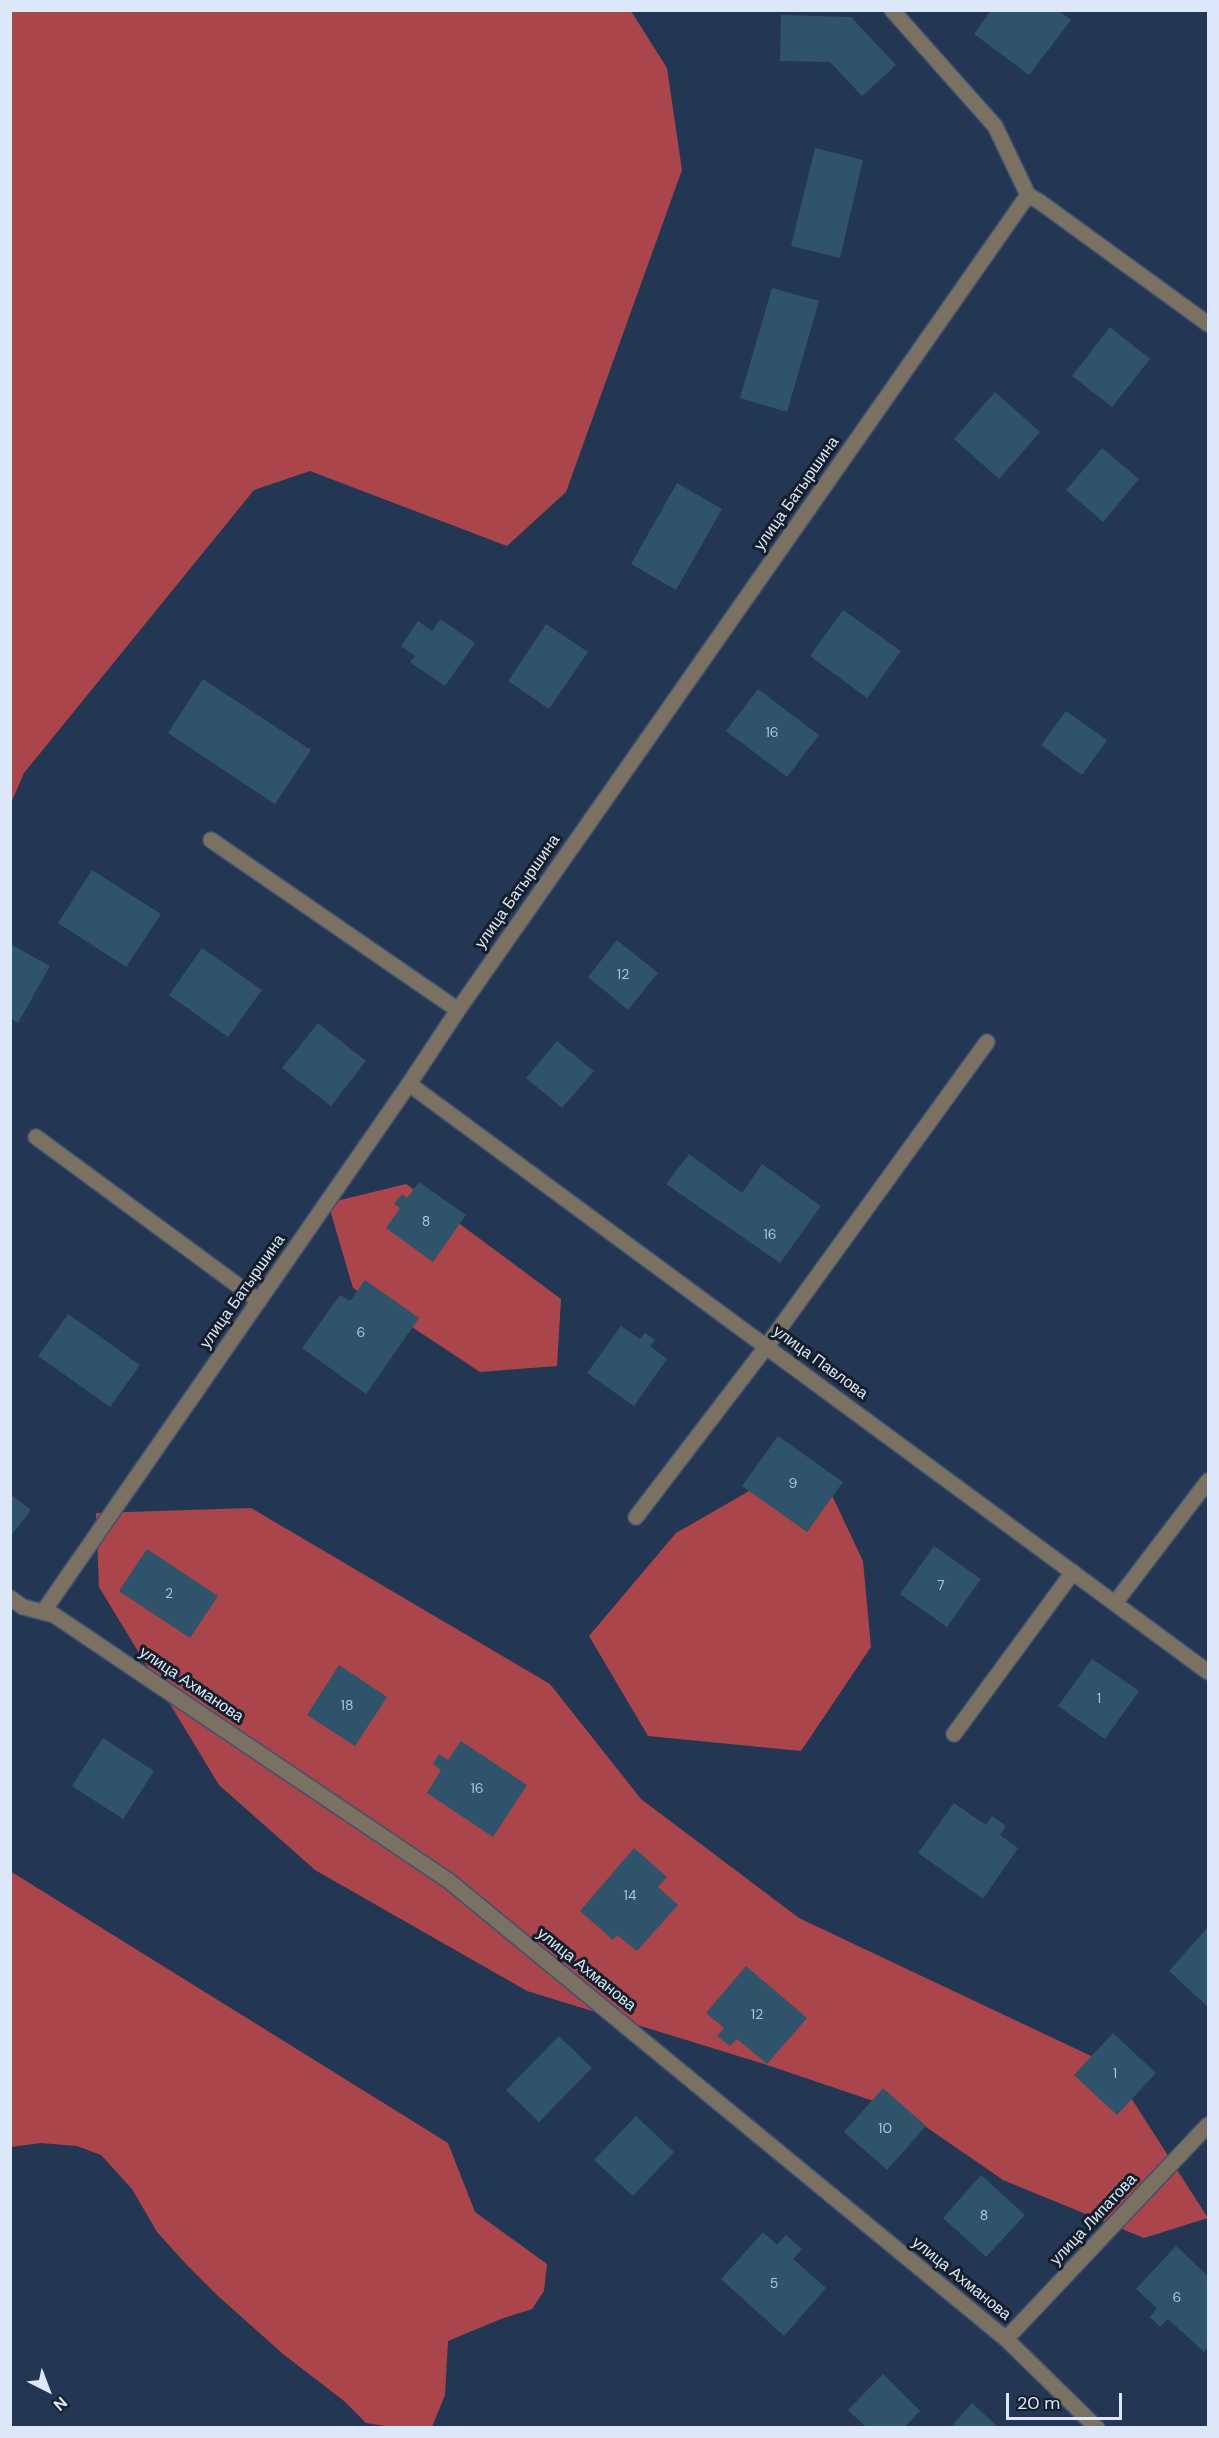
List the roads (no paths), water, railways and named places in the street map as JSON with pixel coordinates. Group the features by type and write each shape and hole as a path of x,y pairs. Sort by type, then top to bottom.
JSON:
{"street":[{"path":"892,10 995,126 1028,195 1041,202 1209,324"},
{"name":"улица Батыршина","path":"43,1612 410,1084 458,1010 1028,195"},
{"path":"211,840 458,1010"},
{"path":"636,1517 766,1347 987,1042"},
{"name":"улица Павлова","path":"410,1084 1209,1671"},
{"path":"36,1137 259,1301"},
{"path":"1115,1603 1209,1481"},
{"path":"954,1734 1072,1572"},
{"name":"улица Ахманова","path":"10,1598 23,1607 54,1615 449,1881 1006,2339 1097,2427"},
{"name":"улица Липатова","path":"1006,2339 1209,2125"}]}
